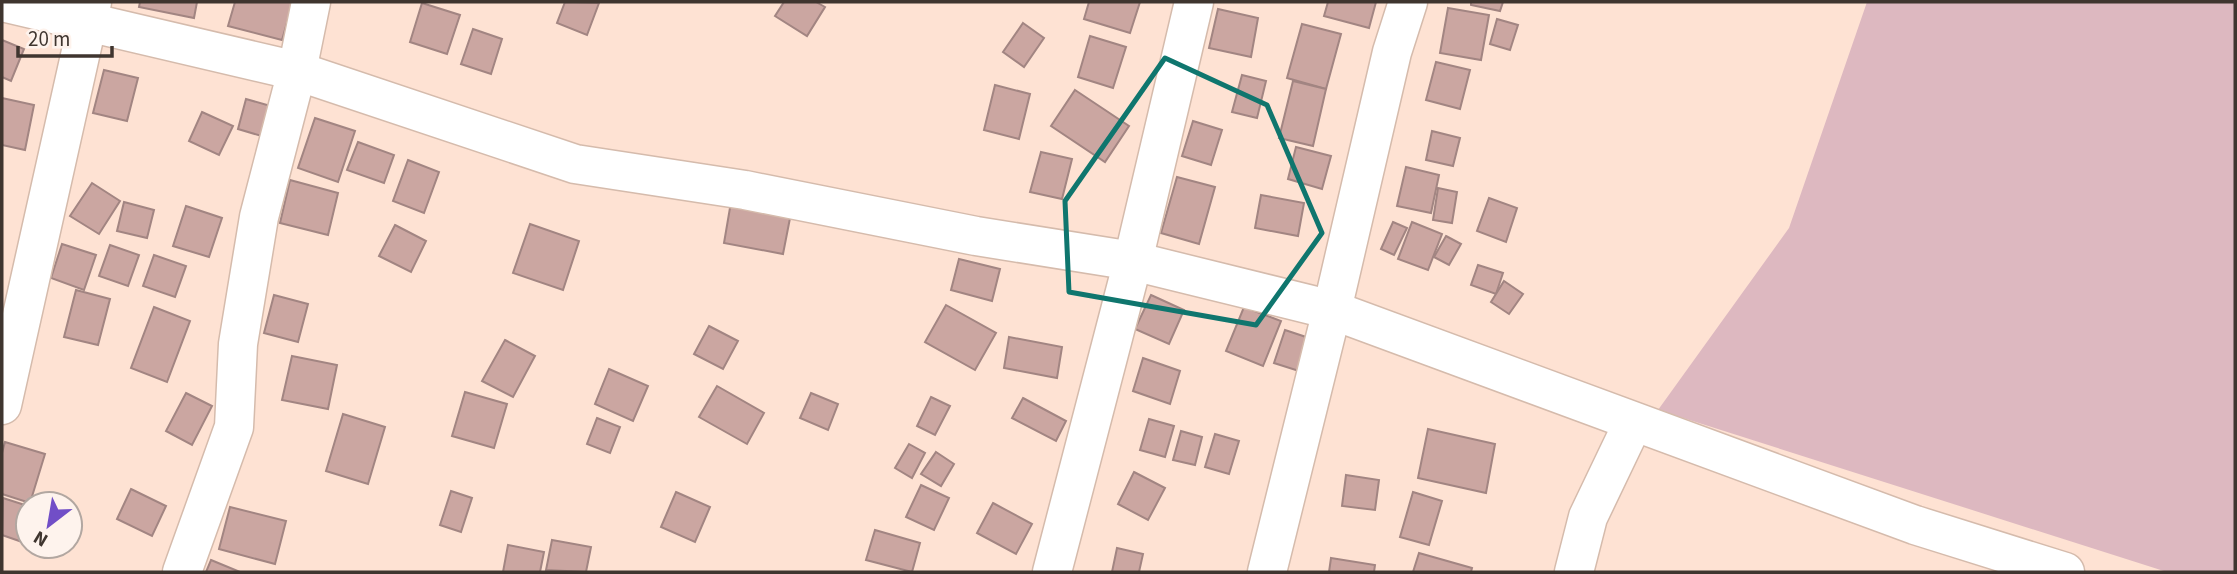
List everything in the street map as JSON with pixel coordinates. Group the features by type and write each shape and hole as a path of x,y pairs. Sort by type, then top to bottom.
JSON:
{"street":[{"path":"2,2 90,12 297,71 575,164 745,190 976,236 1133,261 1332,310 1916,525 2065,572"},
{"path":"182,572 234,427 238,344 260,217 297,71 311,2"},
{"path":"1052,572 1133,261 1194,2"},
{"path":"1266,572 1332,310 1392,52 1408,2"},
{"path":"2,405 90,12"},
{"path":"1574,572 1588,517 1633,423"}],"highlighted area":[{"path":"1165,58 1267,105 1322,233 1256,325 1069,292 1065,201"}],"shaded area":[{"path":"1867,2 2235,2 2235,572 2167,572 1658,410 1789,228"}],"building":[{"path":"140,2 197,2 194,18 139,7"},
{"path":"235,2 293,2 282,40 228,26"},
{"path":"565,2 599,3 587,35 557,23"},
{"path":"784,2 816,2 825,7 807,36 775,16"},
{"path":"1089,2 1140,2 1130,33 1084,19"},
{"path":"1328,2 1376,2 1369,28 1324,16"},
{"path":"1471,2 1503,2 1500,11 1471,5"},
{"path":"422,3 460,15 447,54 410,42"},
{"path":"1448,8 1489,15 1481,60 1440,53"},
{"path":"1218,9 1258,18 1251,57 1209,48"},
{"path":"1497,19 1518,25 1510,50 1490,44"},
{"path":"1023,23 1044,38 1024,67 1003,52"},
{"path":"1302,24 1341,34 1326,89 1287,78"},
{"path":"473,29 502,39 491,74 461,64"},
{"path":"1090,36 1126,47 1113,88 1078,77"},
{"path":"2,40 24,49 11,81 2,77"},
{"path":"1436,62 1470,70 1460,109 1426,100"},
{"path":"104,70 138,78 127,121 93,113"},
{"path":"1242,75 1266,81 1257,118 1232,112"},
{"path":"1293,81 1326,89 1313,146 1279,138"},
{"path":"995,85 1030,94 1019,139 984,130"},
{"path":"1075,90 1129,126 1105,162 1051,126"},
{"path":"2,98 34,105 25,150 2,145"},
{"path":"246,99 274,107 265,137 238,129"},
{"path":"202,112 233,126 219,155 189,141"},
{"path":"315,118 355,131 338,182 298,168"},
{"path":"1193,121 1222,130 1211,165 1182,156"},
{"path":"1432,131 1460,138 1453,166 1426,160"},
{"path":"358,142 394,155 384,183 347,170"},
{"path":"1296,147 1331,156 1322,189 1288,179"},
{"path":"1041,152 1072,159 1062,199 1030,192"},
{"path":"408,160 439,172 424,213 393,201"},
{"path":"1406,167 1439,175 1431,213 1397,206"},
{"path":"1177,177 1215,187 1199,244 1161,233"},
{"path":"290,180 338,193 328,235 280,223"},
{"path":"92,183 120,201 99,234 70,216"},
{"path":"1438,188 1457,192 1452,223 1433,220"},
{"path":"1261,195 1304,203 1298,236 1255,228"},
{"path":"1489,198 1517,208 1506,242 1477,231"},
{"path":"124,202 154,210 147,238 117,231"},
{"path":"731,202 791,213 783,254 724,243"},
{"path":"186,206 222,218 209,257 173,246"},
{"path":"1393,222 1407,228 1394,255 1381,249"},
{"path":"1412,222 1442,234 1428,270 1398,259"},
{"path":"530,224 579,241 563,290 513,273"},
{"path":"395,225 426,241 411,272 379,256"},
{"path":"1446,236 1461,244 1449,265 1434,257"},
{"path":"62,244 96,255 84,290 51,278"},
{"path":"110,245 139,255 128,286 99,276"},
{"path":"154,255 186,266 175,297 143,286"},
{"path":"959,259 1000,269 992,301 951,290"},
{"path":"1478,265 1503,273 1496,294 1471,285"},
{"path":"1504,281 1523,294 1509,314 1491,302"},
{"path":"76,290 110,299 98,345 64,337"},
{"path":"274,295 308,304 298,342 264,333"},
{"path":"1151,295 1184,310 1169,344 1135,329"},
{"path":"946,305 996,333 975,370 925,342"},
{"path":"154,307 190,321 167,382 131,368"},
{"path":"1244,307 1281,321 1263,366 1226,351"},
{"path":"709,326 738,341 723,369 694,354"},
{"path":"1285,330 1309,338 1299,371 1274,363"},
{"path":"1009,337 1062,347 1057,378 1004,368"},
{"path":"505,340 535,356 513,397 482,381"},
{"path":"292,356 337,365 328,409 282,400"},
{"path":"1143,358 1180,371 1170,404 1133,391"},
{"path":"609,369 648,386 633,421 595,404"},
{"path":"717,386 764,413 747,444 699,417"},
{"path":"465,392 507,404 494,448 452,436"},
{"path":"186,393 212,406 192,445 166,431"},
{"path":"811,393 838,404 828,430 800,418"},
{"path":"931,397 950,406 935,435 917,426"},
{"path":"1023,398 1066,421 1056,441 1012,418"},
{"path":"343,414 385,427 368,484 326,471"},
{"path":"597,418 620,427 610,453 587,444"},
{"path":"1149,419 1174,426 1165,457 1140,450"},
{"path":"1428,429 1495,444 1486,493 1418,478"},
{"path":"1181,431 1202,437 1195,465 1173,460"},
{"path":"1215,434 1239,441 1229,474 1205,467"},
{"path":"5,442 45,454 34,490 14,490 14,498 2,494 2,453"},
{"path":"909,444 925,453 912,478 895,468"},
{"path":"936,452 954,464 941,486 921,474"},
{"path":"1134,472 1165,488 1148,520 1118,504"},
{"path":"1346,475 1379,480 1375,510 1342,506"},
{"path":"921,485 949,498 934,530 906,517"},
{"path":"131,489 166,506 152,536 117,519"},
{"path":"451,491 472,498 461,532 440,525"},
{"path":"676,492 710,507 695,542 661,527"},
{"path":"1413,492 1442,501 1429,545 1400,537"},
{"path":"3,498 14,502 14,539 2,535"},
{"path":"993,503 1032,524 1016,554 977,533"},
{"path":"230,507 286,521 275,564 219,549"},
{"path":"875,530 920,543 912,572 866,560"},
{"path":"552,540 591,547 586,572 546,570"},
{"path":"508,545 544,552 540,572 503,572"},
{"path":"1117,548 1143,554 1139,572 1112,572"},
{"path":"1419,553 1472,568 1471,572 1413,572"},
{"path":"1331,558 1375,565 1374,572 1329,572"},
{"path":"211,560 240,572 206,572"}]}
